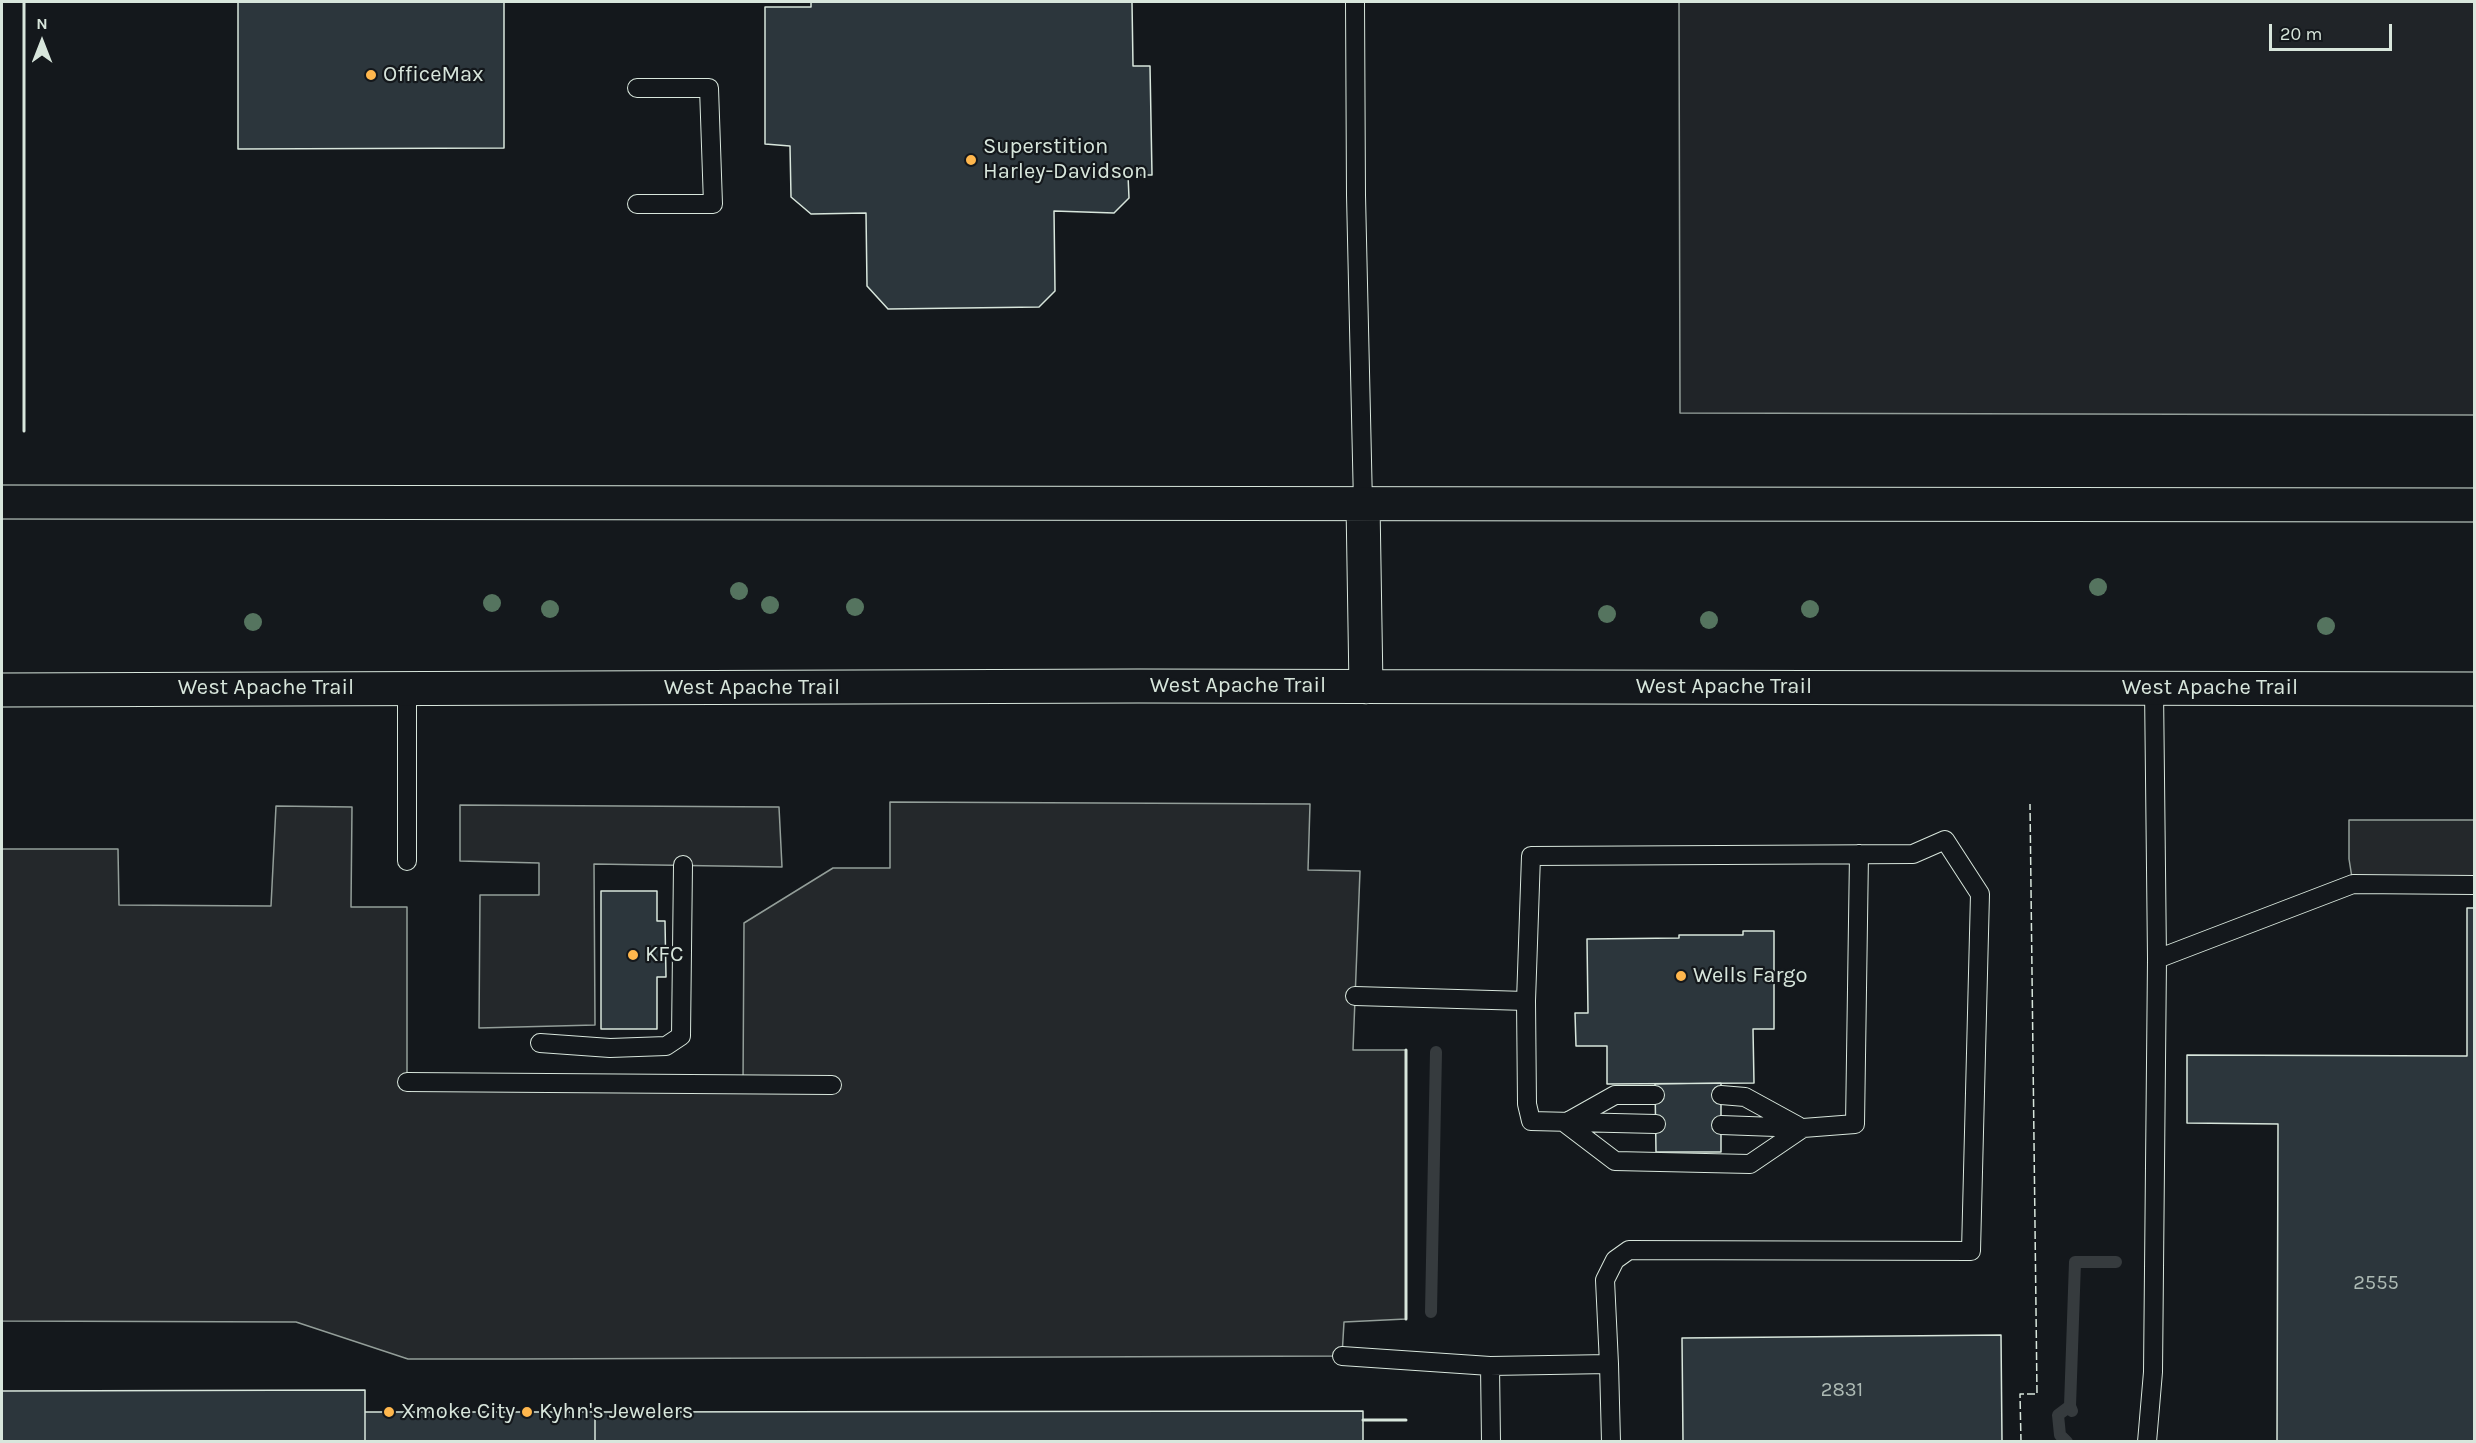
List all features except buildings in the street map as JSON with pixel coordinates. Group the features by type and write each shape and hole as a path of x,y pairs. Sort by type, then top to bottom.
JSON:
{"main road":[{"path":"2,502 2475,505"},
{"path":"1363,504 1366,687"},
{"name":"West Apache Trail","path":"2,690 1366,687 2475,689"}],"lane":[{"path":"1355,2 1363,504"},
{"path":"637,88 709,88 713,204 637,204"},
{"path":"407,688 407,861"},
{"path":"2147,1442 2153,1372 2157,959 2154,688"},
{"path":"1611,1442 1605,1280 1615,1260 1629,1250 1971,1251 1980,894 1945,840 1913,854 1531,856 1526,1001 1527,1104 1531,1121 1656,1124"},
{"path":"1721,1125 1803,1128 1855,1124 1859,854"},
{"path":"540,1043 610,1048 666,1046 681,1036 683,865"},
{"path":"2157,959 2353,884 2475,885"},
{"path":"1355,996 1526,1001"},
{"path":"407,1082 832,1084"},
{"path":"1565,1123 1615,1095 1655,1095"},
{"path":"1721,1095 1745,1097 1803,1128"},
{"path":"1565,1123 1615,1161 1750,1164 1803,1128"},
{"path":"1342,1356 1490,1366 1609,1364"},
{"path":"1490,1366 1491,1442"}],"shaded area":[{"path":"1679,2 2474,2 2474,415 1680,413"},
{"path":"890,802 1310,804 1308,870 1360,871 1353,1050 1406,1050 1406,1319 1344,1322 1342,1356 514,1359 408,1359 296,1322 2,1321 2,849 118,849 119,905 271,906 276,806 352,807 351,907 407,907 407,1081 743,1084 744,923 833,868 890,868"},
{"path":"460,805 779,807 782,867 594,864 595,1025 479,1028 480,895 539,895 539,863 460,861"},
{"path":"2349,820 2474,820 2474,885 2353,884 2349,859"}],"waterway":[{"path":"1431,1312 1436,1052"},
{"path":"2072,1411 2070,1406 2075,1262 2116,1262"},
{"path":"2067,1442 2060,1435 2058,1415 2070,1406"}],"fence":[{"path":"2021,1442 2020,1394 2037,1394 2030,804"}],"wall":[{"path":"24,2 24,431"},
{"path":"1406,1050 1406,1319"},
{"path":"1363,1420 1406,1420"}],"place":[{"name":"OfficeMax","path":"371,75"},
{"name":"Superstition Harley-Davidson","path":"971,160"},
{"name":"KFC","path":"633,955"},
{"name":"Wells Fargo","path":"1681,976"},
{"name":"Xmoke City","path":"389,1412"},
{"name":"Kyhn's Jewelers","path":"527,1412"}]}
